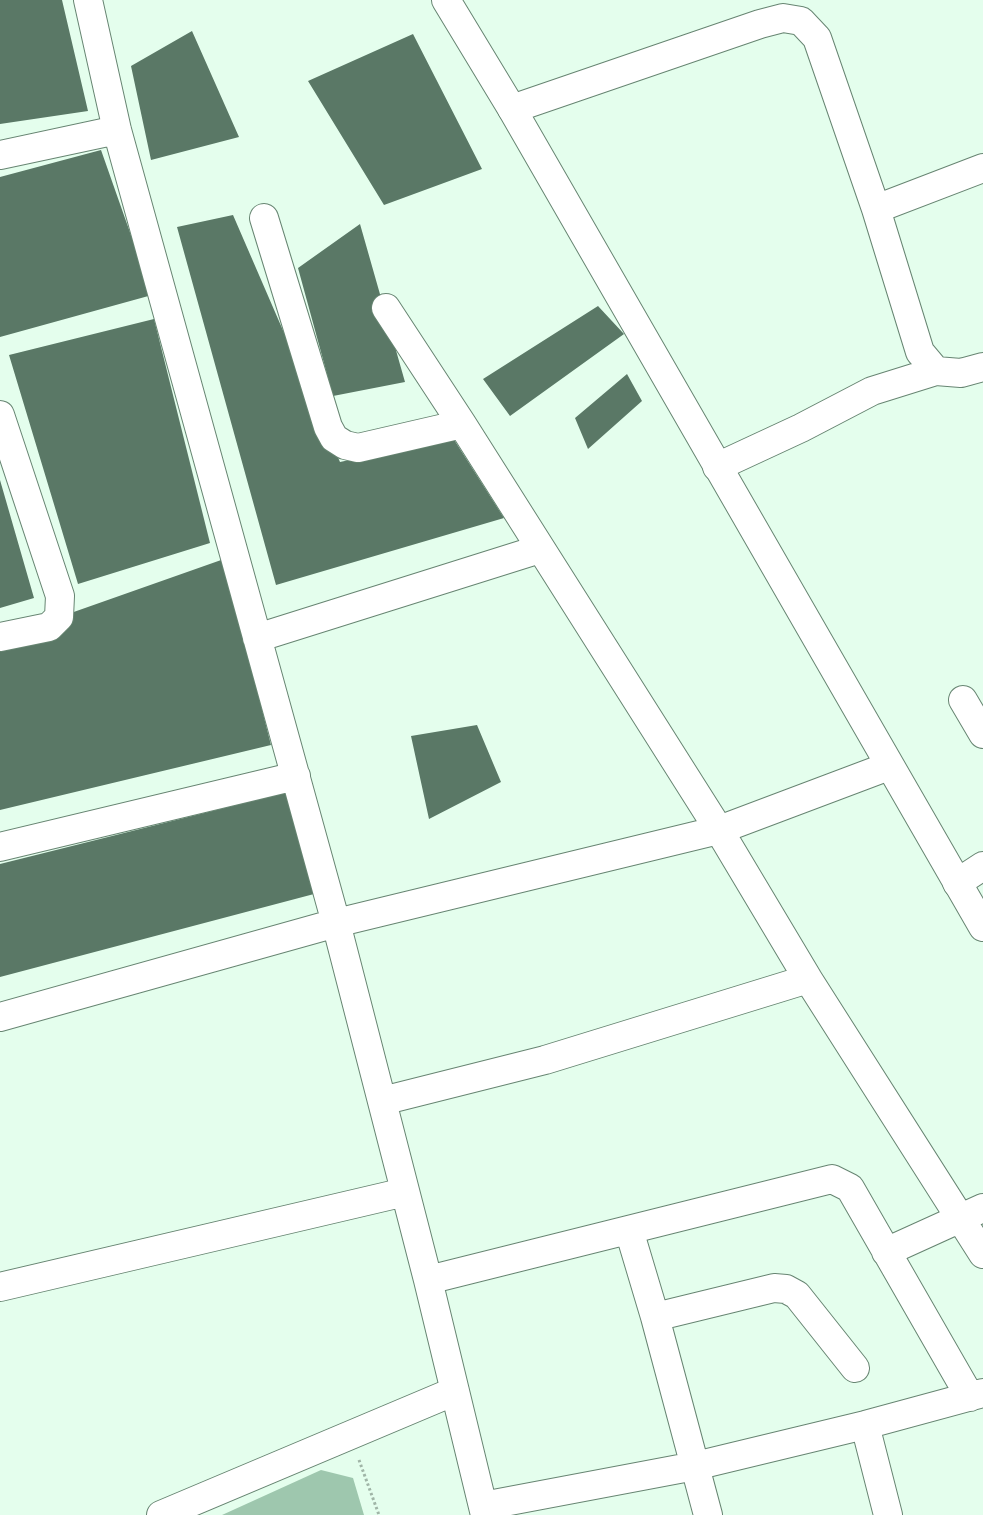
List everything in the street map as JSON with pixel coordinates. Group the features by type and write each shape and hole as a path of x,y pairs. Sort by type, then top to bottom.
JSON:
{"street":[{"path":"88,0 116,130 336,924 428,1280 484,1511 695,1466 865,1425 976,1395 886,1252 850,1188 832,1179 428,1280"},
{"path":"446,0 512,109 983,928"},
{"path":"512,109 760,24 783,18 801,21 817,38 876,209 920,352 936,372"},
{"path":"0,155 116,130"},
{"path":"876,209 983,168"},
{"path":"264,218 328,427 334,438 345,445 358,448 462,424"},
{"path":"386,308 462,424 719,830 808,979 971,1213 983,1254"},
{"path":"717,467 801,428 872,391 936,372 961,373 983,367"},
{"path":"0,415 60,596 59,617 49,627 0,638"},
{"path":"258,638 540,549"},
{"path":"963,700 983,734"},
{"path":"0,1017 336,924 719,830 889,766"},
{"path":"0,847 296,776"},
{"path":"957,883 983,866"},
{"path":"382,1101 545,1060 808,979"},
{"path":"0,1287 405,1192"},
{"path":"886,1252 971,1213"},
{"path":"629,1230 655,1317 708,1515"},
{"path":"655,1317 774,1288 786,1289 796,1295 855,1368"},
{"path":"161,1515 455,1391"},
{"path":"865,1425 888,1515"}],"path":[{"path":"350,1436 379,1515"}],"shaded area":[{"path":"321,1470 353,1478 364,1515 222,1515"}],"building":[{"path":"0,0 62,0 88,111 0,124"},
{"path":"192,31 239,137 151,160 131,66"},
{"path":"413,34 482,169 384,205 308,81"},
{"path":"101,150 152,295 0,337 0,177"},
{"path":"233,215 340,462 453,438 504,518 276,585 177,227"},
{"path":"360,224 405,382 333,396 298,268"},
{"path":"598,306 624,334 510,416 483,379"},
{"path":"154,319 210,543 78,584 9,355"},
{"path":"627,374 642,401 588,449 575,418"},
{"path":"0,480 34,598 0,608"},
{"path":"224,559 271,745 0,810 0,638"},
{"path":"477,725 501,782 429,819 411,736"},
{"path":"288,792 314,894 0,977 0,864"}]}
